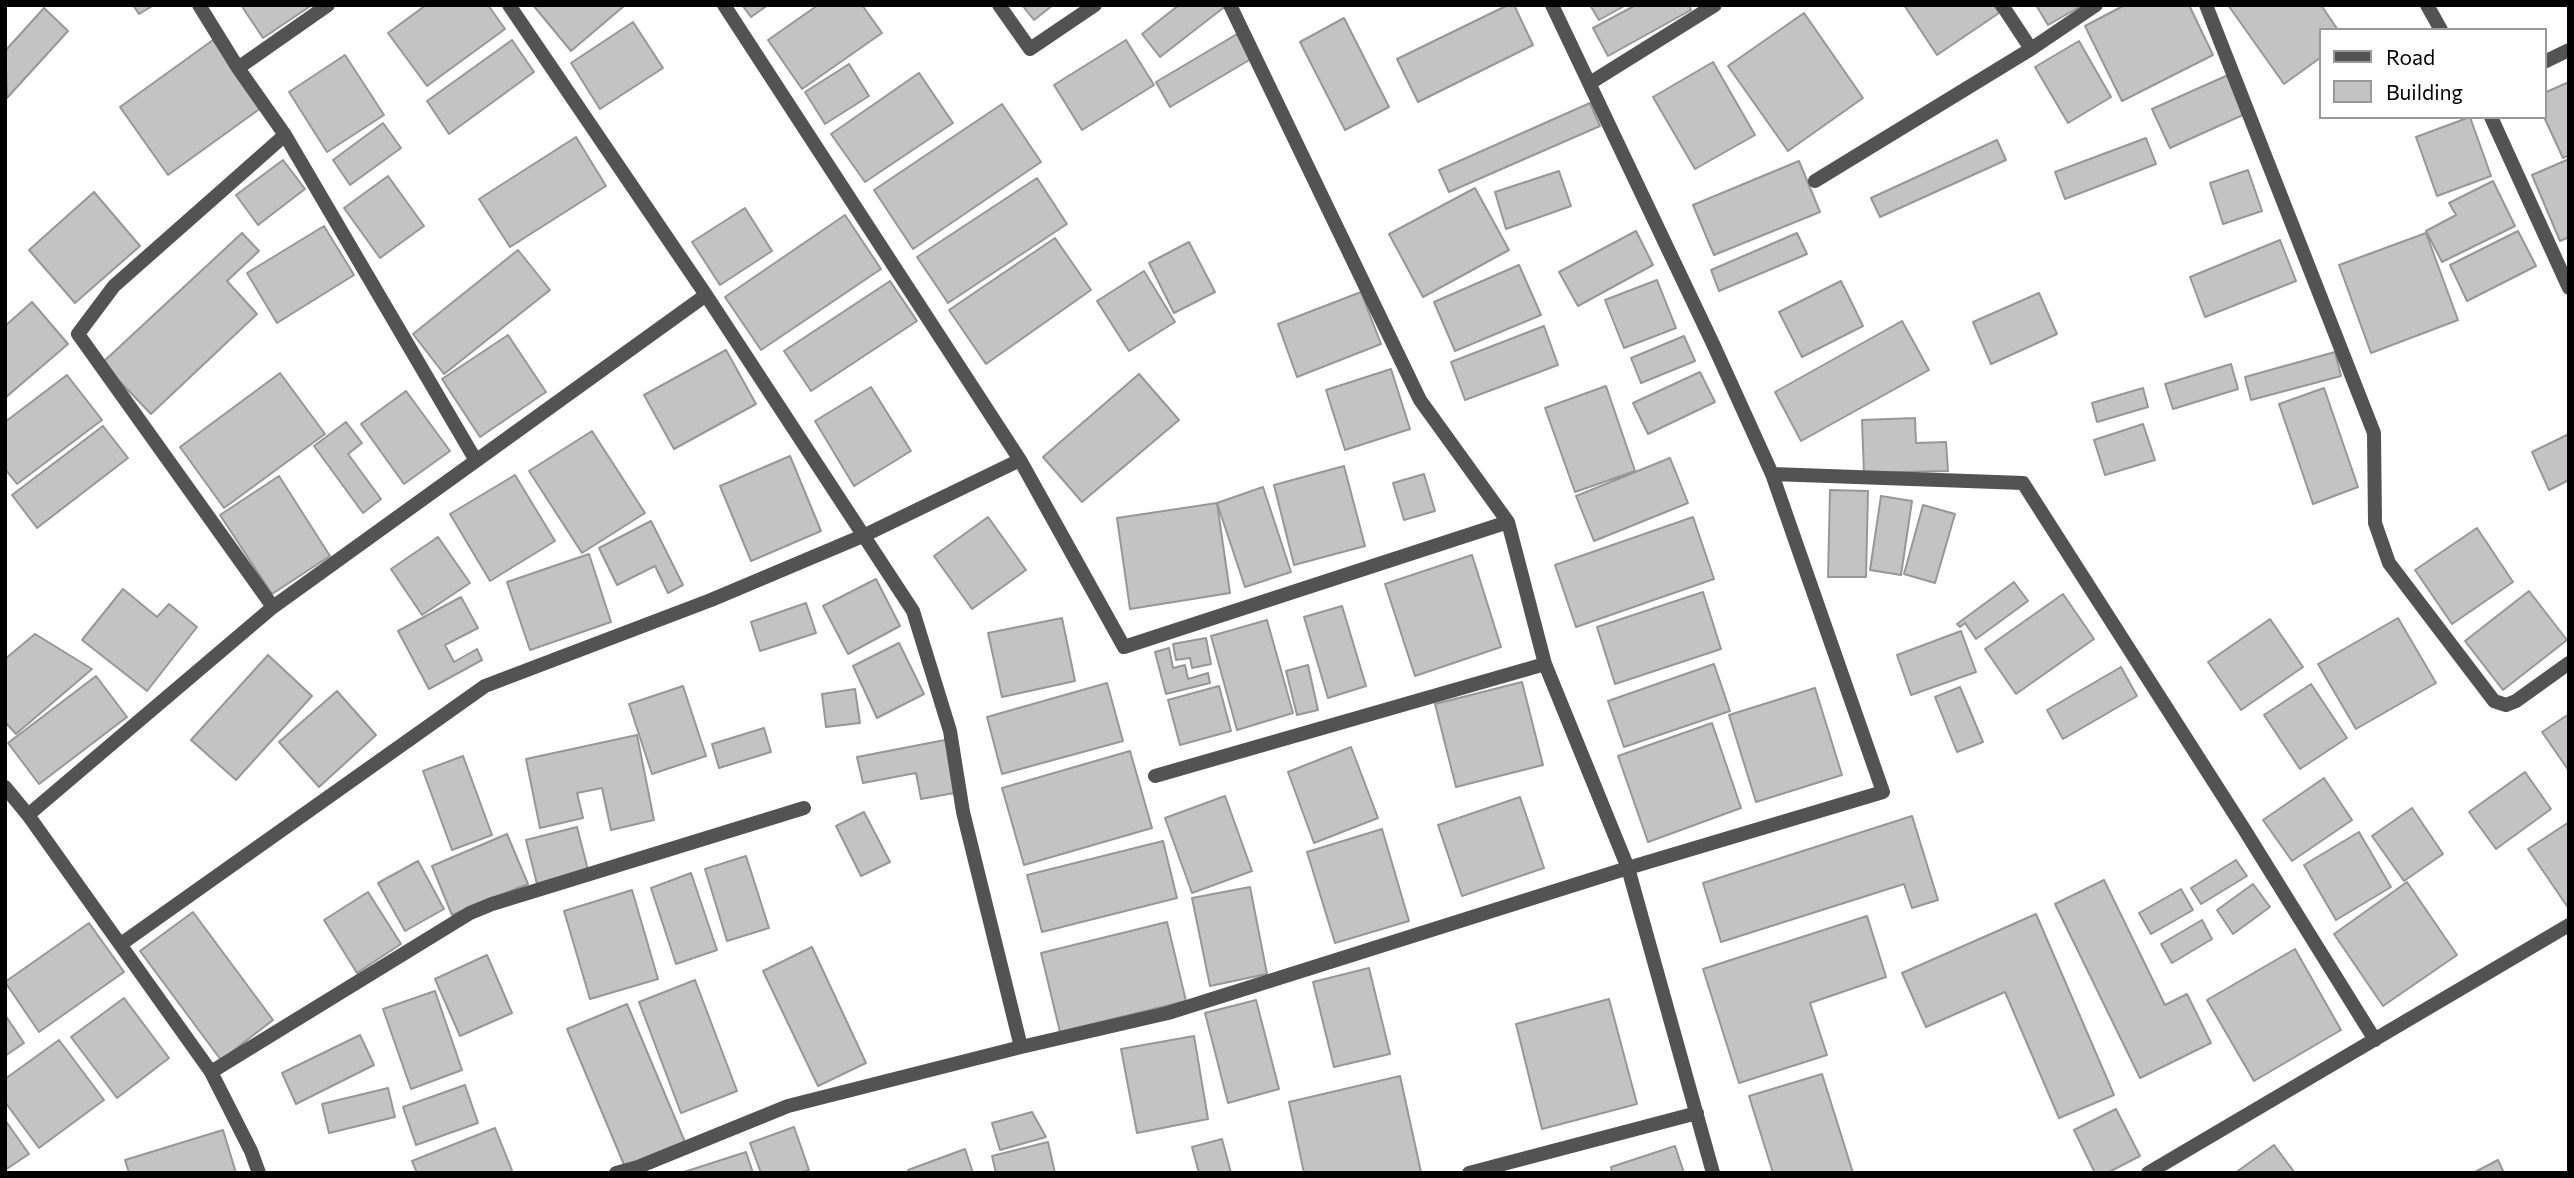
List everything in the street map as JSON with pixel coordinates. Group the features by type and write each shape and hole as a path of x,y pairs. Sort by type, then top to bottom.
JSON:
{"street":[{"path":"199,5 238,68 285,135 475,459"},
{"path":"238,68 328,5"},
{"path":"509,5 706,295 913,611 946,718 963,812 1021,1047"},
{"path":"723,5 1020,460 1124,647 1508,522"},
{"path":"999,5 1030,50 1095,5"},
{"path":"1230,5 1420,400 1508,522 1545,664 1628,868 1713,1173"},
{"path":"616,1173 638,1170 788,1106 1168,1013 1628,868 1883,792 1772,474 1552,5"},
{"path":"1590,83 1715,5"},
{"path":"2002,5 2031,50"},
{"path":"1815,181 2031,50 2096,5"},
{"path":"2206,5 2374,433 2375,523 2389,563 2494,701 2506,705 2516,701 2569,663"},
{"path":"2427,5 2440,28"},
{"path":"2546,61 2569,50"},
{"path":"2492,119 2563,258 2569,288"},
{"path":"273,607 78,334 114,286 285,135"},
{"path":"28,815 273,607 706,295"},
{"path":"121,944 485,686 711,600 865,535 1020,460"},
{"path":"1772,474 2022,483 2375,1040"},
{"path":"1155,776 1545,664"},
{"path":"5,787 28,815 211,1072 251,1151 259,1173"},
{"path":"211,1072 470,913 804,808"},
{"path":"2156,1171 2569,925"},
{"path":"1469,1173 1697,1113"}],"building":[{"path":"133,5 154,5 139,14"},
{"path":"241,5 312,5 263,38"},
{"path":"426,5 488,5 505,29 427,86 388,33"},
{"path":"533,5 624,5 624,6 571,51"},
{"path":"742,5 768,5 751,17"},
{"path":"818,5 862,5 882,33 802,89 768,40"},
{"path":"1022,5 1053,5 1034,20"},
{"path":"1179,5 1227,5 1160,57 1142,34"},
{"path":"1508,5 1514,5 1533,45 1418,102 1397,59"},
{"path":"1590,5 1626,5 1599,20"},
{"path":"1636,5 1689,5 1691,10 1608,56 1593,28"},
{"path":"1904,5 1994,5 1999,13 1937,55"},
{"path":"2036,5 2083,5 2048,25"},
{"path":"2125,5 2189,5 2213,55 2122,101 2085,26"},
{"path":"2228,5 2321,5 2337,28 2318,28 2318,59 2284,84"},
{"path":"44,8 68,31 7,98 5,51"},
{"path":"1804,13 1863,98 1788,151 1728,66"},
{"path":"1344,18 1389,107 1345,130 1300,42"},
{"path":"633,22 663,68 600,109 571,63"},
{"path":"1237,34 1251,59 1170,107 1156,82"},
{"path":"213,40 261,108 168,175 120,107"},
{"path":"512,40 534,72 449,134 427,101"},
{"path":"1126,40 1154,85 1082,130 1054,85"},
{"path":"2079,41 2111,97 2068,123 2035,67"},
{"path":"345,55 384,115 327,152 289,92"},
{"path":"1713,62 1755,135 1695,169 1653,97"},
{"path":"849,64 869,96 825,124 805,92"},
{"path":"919,73 953,123 865,182 831,134"},
{"path":"2228,75 2245,114 2170,148 2152,109"},
{"path":"2569,82 2569,155 2563,158 2545,119 2546,92"},
{"path":"1590,103 1600,126 1449,192 1439,170"},
{"path":"1002,104 1041,162 913,249 874,190"},
{"path":"2471,119 2491,176 2437,196 2416,137"},
{"path":"383,123 401,148 350,185 333,160"},
{"path":"576,137 606,186 510,247 479,199"},
{"path":"2146,138 2156,164 2065,199 2055,172"},
{"path":"1997,140 2006,160 1880,217 1871,198"},
{"path":"2569,159 2569,237 2560,241 2532,175"},
{"path":"283,160 305,189 258,225 236,195"},
{"path":"1799,161 1820,212 1714,255 1693,205"},
{"path":"2248,170 2262,211 2223,224 2210,183"},
{"path":"1559,171 1571,206 1506,229 1495,192"},
{"path":"388,176 424,226 380,258 344,208"},
{"path":"1037,178 1067,224 948,303 917,257"},
{"path":"2493,181 2515,226 2442,262 2426,231 2456,215 2449,203"},
{"path":"1475,188 1509,250 1423,297 1389,234"},
{"path":"94,192 140,246 75,303 29,250"},
{"path":"745,208 772,251 720,285 692,242"},
{"path":"845,215 881,269 761,350 725,297"},
{"path":"324,226 354,275 277,323 247,273"},
{"path":"1636,231 1653,265 1578,306 1559,272"},
{"path":"2518,231 2536,266 2467,301 2450,265"},
{"path":"242,233 259,251 227,281 257,314 151,414 102,363"},
{"path":"1797,233 1807,254 1719,291 1711,270"},
{"path":"2426,233 2458,320 2371,353 2339,265"},
{"path":"1055,238 1091,290 986,364 949,310"},
{"path":"2280,240 2296,281 2205,317 2190,277"},
{"path":"1189,242 1215,292 1174,313 1149,263"},
{"path":"518,250 550,290 444,374 413,334"},
{"path":"1519,265 1541,315 1455,351 1434,302"},
{"path":"1144,271 1175,322 1129,351 1097,301"},
{"path":"1657,280 1676,328 1624,348 1605,300"},
{"path":"890,281 917,321 811,391 784,351"},
{"path":"1841,281 1863,326 1802,357 1779,312"},
{"path":"1361,292 1381,344 1297,377 1278,324"},
{"path":"2039,293 2057,334 1991,364 1973,322"},
{"path":"32,302 68,344 5,398 5,326"},
{"path":"1902,321 1929,370 1801,441 1775,392"},
{"path":"1544,326 1558,365 1465,400 1451,362"},
{"path":"508,335 546,392 480,437 442,379"},
{"path":"1684,336 1695,361 1641,383 1631,358"},
{"path":"726,350 756,404 674,449 644,395"},
{"path":"2335,352 2341,376 2251,400 2245,377"},
{"path":"2231,364 2238,389 2173,409 2165,384"},
{"path":"1391,369 1410,429 1345,450 1326,390"},
{"path":"1700,372 1715,402 1648,434 1633,403"},
{"path":"280,373 325,434 224,508 180,447"},
{"path":"1139,374 1179,420 1082,502 1043,457"},
{"path":"67,375 102,420 17,484 5,469 5,422"},
{"path":"1606,386 1635,471 1575,492 1545,408"},
{"path":"871,387 911,451 854,486 815,421"},
{"path":"2143,388 2148,407 2097,422 2092,403"},
{"path":"2324,388 2358,487 2313,504 2279,404"},
{"path":"406,391 450,451 404,484 361,424"},
{"path":"1915,418 1916,443 1946,442 1948,471 1864,473 1862,420"},
{"path":"346,422 362,443 348,454 381,499 363,513 314,446"},
{"path":"2143,424 2155,460 2105,475 2094,440"},
{"path":"103,426 128,458 37,528 12,495"},
{"path":"592,431 645,513 582,553 529,471"},
{"path":"2569,434 2569,480 2549,490 2532,452"},
{"path":"790,456 821,531 751,561 720,486"},
{"path":"1670,458 1688,503 1594,541 1576,496"},
{"path":"1344,466 1365,546 1294,565 1274,485"},
{"path":"1424,474 1435,511 1404,520 1393,483"},
{"path":"515,475 555,541 490,581 450,514"},
{"path":"279,476 330,556 272,594 220,515"},
{"path":"1263,487 1291,572 1245,587 1217,503"},
{"path":"1830,490 1868,491 1866,577 1828,577"},
{"path":"1881,496 1912,501 1901,575 1870,570"},
{"path":"1217,503 1230,593 1130,609 1117,518"},
{"path":"1923,505 1955,514 1935,583 1904,574"},
{"path":"988,517 1026,570 972,609 934,556"},
{"path":"1693,517 1714,579 1576,627 1555,565"},
{"path":"651,521 683,585 668,593 655,566 617,585 599,548"},
{"path":"2477,528 2513,582 2452,624 2415,570"},
{"path":"438,537 470,583 422,615 391,569"},
{"path":"589,554 611,622 530,650 507,582"},
{"path":"1472,555 1501,647 1415,676 1385,584"},
{"path":"876,579 900,626 848,654 823,606"},
{"path":"2014,582 2028,601 1976,639 1965,623 1960,627 1957,624"},
{"path":"123,589 157,617 169,604 197,627 147,691 82,640"},
{"path":"2529,591 2567,640 2503,690 2465,641"},
{"path":"1703,592 1721,649 1615,684 1597,627"},
{"path":"2063,594 2094,639 2016,694 1985,649"},
{"path":"461,597 478,628 445,645 454,662 477,649 482,660 429,689 398,631"},
{"path":"806,603 816,633 760,651 751,622"},
{"path":"1342,606 1366,686 1328,698 1304,617"},
{"path":"1062,618 1075,681 1002,697 988,633"},
{"path":"2398,618 2436,683 2356,729 2318,664"},
{"path":"2270,619 2303,667 2241,710 2208,662"},
{"path":"1267,620 1293,713 1237,730 1211,636"},
{"path":"1961,631 1976,672 1911,695 1897,655"},
{"path":"35,634 92,669 16,734 5,722 5,659"},
{"path":"1206,638 1211,664 1192,668 1190,658 1176,660 1173,644"},
{"path":"899,643 924,694 877,718 853,666"},
{"path":"1169,648 1173,668 1185,665 1188,679 1208,673 1210,683 1166,694 1155,652"},
{"path":"268,655 312,696 236,780 191,740"},
{"path":"1714,664 1730,711 1624,747 1608,701"},
{"path":"1308,665 1318,710 1297,715 1286,671"},
{"path":"2121,667 2137,696 2063,739 2047,710"},
{"path":"96,676 127,717 39,784 8,743"},
{"path":"1522,682 1543,765 1456,787 1435,704"},
{"path":"1107,683 1123,741 1002,774 987,717"},
{"path":"2311,684 2347,738 2300,769 2264,715"},
{"path":"683,686 706,756 652,774 629,704"},
{"path":"1219,686 1231,731 1180,745 1168,700"},
{"path":"1960,687 1983,742 1957,752 1935,697"},
{"path":"1815,688 1842,775 1756,802 1729,715"},
{"path":"855,689 860,723 826,727 822,694"},
{"path":"337,691 376,735 319,787 279,742"},
{"path":"2569,714 2569,771 2542,732"},
{"path":"1712,723 1741,808 1648,842 1618,756"},
{"path":"764,728 771,752 719,768 712,744"},
{"path":"637,735 654,820 611,830 602,788 577,793 583,818 540,828 526,759"},
{"path":"950,739 960,792 921,799 916,773 863,783 857,757"},
{"path":"1351,747 1378,818 1314,843 1288,772"},
{"path":"1130,751 1152,828 1024,865 1002,788"},
{"path":"463,756 492,835 452,850 423,771"},
{"path":"2525,772 2551,809 2496,849 2469,812"},
{"path":"2324,778 2352,820 2292,861 2263,820"},
{"path":"1225,796 1252,871 1192,893 1165,818"},
{"path":"1520,797 1544,868 1462,896 1438,825"},
{"path":"2412,808 2443,854 2404,881 2372,836"},
{"path":"864,812 890,862 861,876 836,826"},
{"path":"1912,816 1938,900 1912,908 1904,884 1721,942 1703,883"},
{"path":"2569,822 2569,909 2528,849"},
{"path":"577,827 588,870 537,884 526,840"},
{"path":"1382,829 1409,921 1335,943 1307,852"},
{"path":"2359,832 2391,887 2336,920 2304,865"},
{"path":"507,834 528,884 452,915 432,866"},
{"path":"1163,841 1177,898 1042,932 1027,875"},
{"path":"746,856 769,928 727,941 705,869"},
{"path":"2236,860 2247,876 2201,904 2191,888"},
{"path":"418,861 444,909 405,931 378,883"},
{"path":"691,873 717,950 676,964 651,888"},
{"path":"2104,880 2165,1005 2187,994 2211,1043 2140,1078 2055,904"},
{"path":"2407,882 2457,955 2383,1006 2334,934"},
{"path":"2253,884 2270,907 2233,934 2217,910"},
{"path":"1250,887 1267,974 1210,986 1192,898"},
{"path":"2181,889 2193,910 2151,934 2139,913"},
{"path":"632,890 658,979 590,999 564,911"},
{"path":"368,892 401,944 357,973 324,920"},
{"path":"193,912 273,1020 221,1060 140,951"},
{"path":"2036,914 2114,1095 2059,1118 2005,992 1926,1027 1902,973"},
{"path":"1867,916 1886,977 1810,1003 1827,1055 1739,1083 1703,969"},
{"path":"2202,920 2212,939 2172,963 2161,944"},
{"path":"1167,922 1186,1001 1060,1032 1041,953"},
{"path":"89,923 124,972 39,1032 5,982"},
{"path":"812,947 866,1063 818,1086 763,971"},
{"path":"2295,949 2341,1030 2254,1081 2207,1000"},
{"path":"487,955 512,1013 460,1036 435,979"},
{"path":"1369,968 1390,1054 1334,1067 1313,982"},
{"path":"695,980 737,1091 681,1113 639,1002"},
{"path":"435,991 462,1070 411,1089 383,1009"},
{"path":"124,998 169,1058 117,1098 71,1037"},
{"path":"1609,999 1637,1104 1542,1129 1516,1024"},
{"path":"1256,1000 1279,1089 1228,1103 1205,1013"},
{"path":"627,1004 685,1142 625,1167 567,1029"},
{"path":"5,1015 24,1043 5,1056"},
{"path":"360,1035 374,1065 296,1104 282,1073"},
{"path":"1194,1036 1208,1119 1137,1133 1121,1049"},
{"path":"59,1040 104,1100 39,1148 5,1102 5,1079"},
{"path":"1822,1074 1853,1173 1773,1173 1749,1096"},
{"path":"1400,1076 1421,1172 1304,1173 1289,1102"},
{"path":"465,1085 478,1123 416,1145 403,1107"},
{"path":"388,1088 395,1117 329,1133 322,1104"},
{"path":"2116,1109 2140,1156 2107,1173 2095,1173 2074,1130"},
{"path":"1032,1112 1046,1137 1000,1150 992,1123"},
{"path":"5,1120 29,1154 5,1170"},
{"path":"794,1127 809,1170 801,1173 761,1173 750,1143"},
{"path":"495,1128 513,1173 417,1173 412,1161"},
{"path":"223,1130 236,1173 129,1173 125,1160"},
{"path":"1222,1139 1231,1173 1199,1173 1192,1147"},
{"path":"1048,1142 1055,1173 996,1173 992,1156"},
{"path":"2274,1145 2295,1173 2235,1173"},
{"path":"1675,1146 1684,1173 1612,1173 1611,1167"},
{"path":"965,1149 973,1173 910,1173 908,1170"},
{"path":"746,1152 753,1173 681,1173"},
{"path":"2498,1160 2504,1173 2473,1173"}]}
